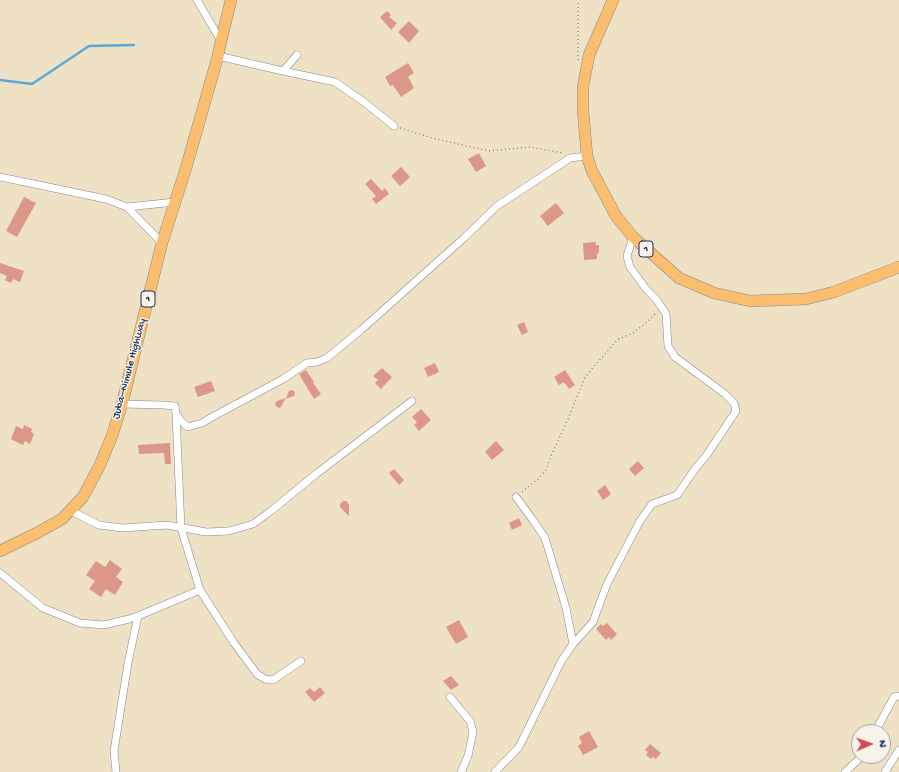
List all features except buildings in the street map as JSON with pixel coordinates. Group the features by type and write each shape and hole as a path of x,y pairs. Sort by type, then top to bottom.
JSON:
{"main road":[{"name":"Juba–Nimule Highway","path":"0,551 62,519 83,497 100,465 112,436 122,404 162,243 218,56 231,0"},
{"name":"1","path":"613,0 588,55 583,87 583,110 587,156 592,171 616,216 633,237 679,278 714,293 750,301 806,299 820,296 834,292 899,266"}],"street":[{"path":"197,0 221,41"},
{"path":"283,71 297,55"},
{"path":"218,56 335,82 366,99 394,126"},
{"path":"176,414 181,422 188,427 202,423 283,379 307,363 317,362 327,358 361,330 464,238 497,206 570,158 587,156"},
{"path":"0,177 106,199 127,207 162,243"},
{"path":"127,207 175,202"},
{"path":"495,772 519,747 562,660 573,644 593,622 607,584 636,528 652,504 677,495 706,456 736,410 734,404 725,394 675,357 668,346 666,314 630,267 627,256 633,237"},
{"path":"71,511 99,525 123,528 167,525 206,532 229,531 253,524 412,401"},
{"path":"122,404 175,406 181,528 200,590 234,643 257,674 265,679 273,680 301,661"},
{"path":"516,497 545,538 566,608 573,644"},
{"path":"0,573 43,608 80,623 104,625 138,616 200,590"},
{"path":"116,772 114,751 128,663 138,616"},
{"path":"879,724 894,697 899,696"},
{"path":"450,697 470,721 473,732 468,756 461,772"},
{"path":"885,772 899,750"},
{"path":"845,772 854,764"}],"path":[{"path":"578,67 579,0"},
{"path":"394,126 436,139 489,151 530,147 564,154 570,158"},
{"path":"516,497 537,480 546,470 585,377 618,340 633,333 646,323 661,306"}],"waterway":[{"path":"0,80 32,84 89,46 134,45"}]}
